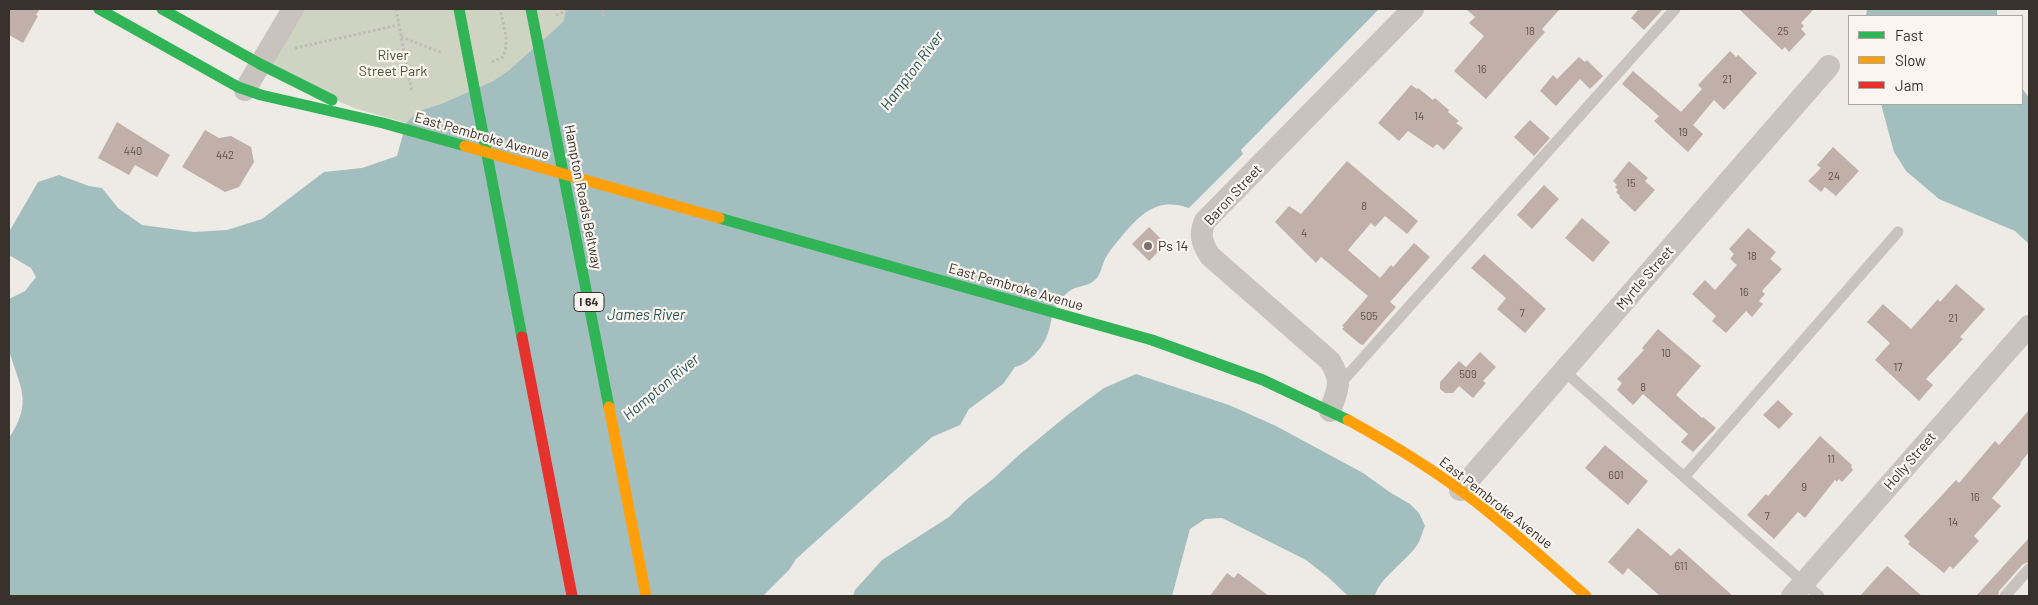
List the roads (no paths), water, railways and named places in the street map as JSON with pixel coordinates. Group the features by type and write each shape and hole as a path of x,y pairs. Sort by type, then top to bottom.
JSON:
{"main road":[{"name":"East Pembroke Avenue","path":"98,9 245,90 383,123 1152,340 1235,368 1330,411 1400,450 1460,490 1586,596"},
{"name":"East Pembroke Avenue","path":"162,9 291,81 383,123"},
{"path":"460,9 572,596"},
{"name":"Hampton Roads Beltway","path":"531,9 646,596"}],"street":[{"path":"245,90 293,9"},
{"name":"Baron Street","path":"1339,385 1337,373 1323,354 1210,256 1204,247 1201,236 1202,228 1205,221 1413,9"},
{"name":"Myrtle Street","path":"1460,490 1829,66"},
{"name":"Holly Street","path":"1805,592 2029,326"},
{"path":"1330,411 1339,385"}],"lane":[{"path":"1339,385 1675,9"},
{"path":"1684,477 1898,232"},
{"path":"1564,371 1684,477 1805,592"},
{"path":"2005,596 2029,569"}],"water":[{"name":"James River","path":"566,9 1379,9 1241,150 1243,154 1189,208 1170,204 1161,205 1140,217 1110,251 1098,277 1089,284 1069,291 1058,303 1053,313 1047,336 1034,355 1025,363 1015,367 1003,384 969,409 960,425 932,437 796,559 789,570 763,596 9,596 9,438 17,425 23,403 20,384 8,344 9,299 25,291 36,277 31,268 9,255 9,232 38,182 59,175 89,186 102,188 118,208 142,225 194,232 227,230 262,219 324,172 362,168 397,156 406,123 418,111 441,104 493,81 509,70 563,22"},
{"path":"1867,9 1997,9 1997,15 1866,15"},
{"path":"2023,89 2029,98 2029,244 2015,231 1939,199 1906,171 1894,152 1881,105 2023,105"},
{"path":"1136,374 1229,405 1276,426 1363,473 1410,504 1419,513 1425,526 1418,543 1387,576 1375,596 1348,596 1306,560 1222,518 1205,519 1190,529 1172,596 853,596 855,590 882,560 949,517 1019,455 1104,388"}],"place":[{"name":"Ps 14","path":"1148,246"}],"park label":[{"name":"River Street Park","path":"393,64"}],"water label":[{"name":"Hampton River","path":"912,71"},
{"name":"Hampton River","path":"661,387"}]}
